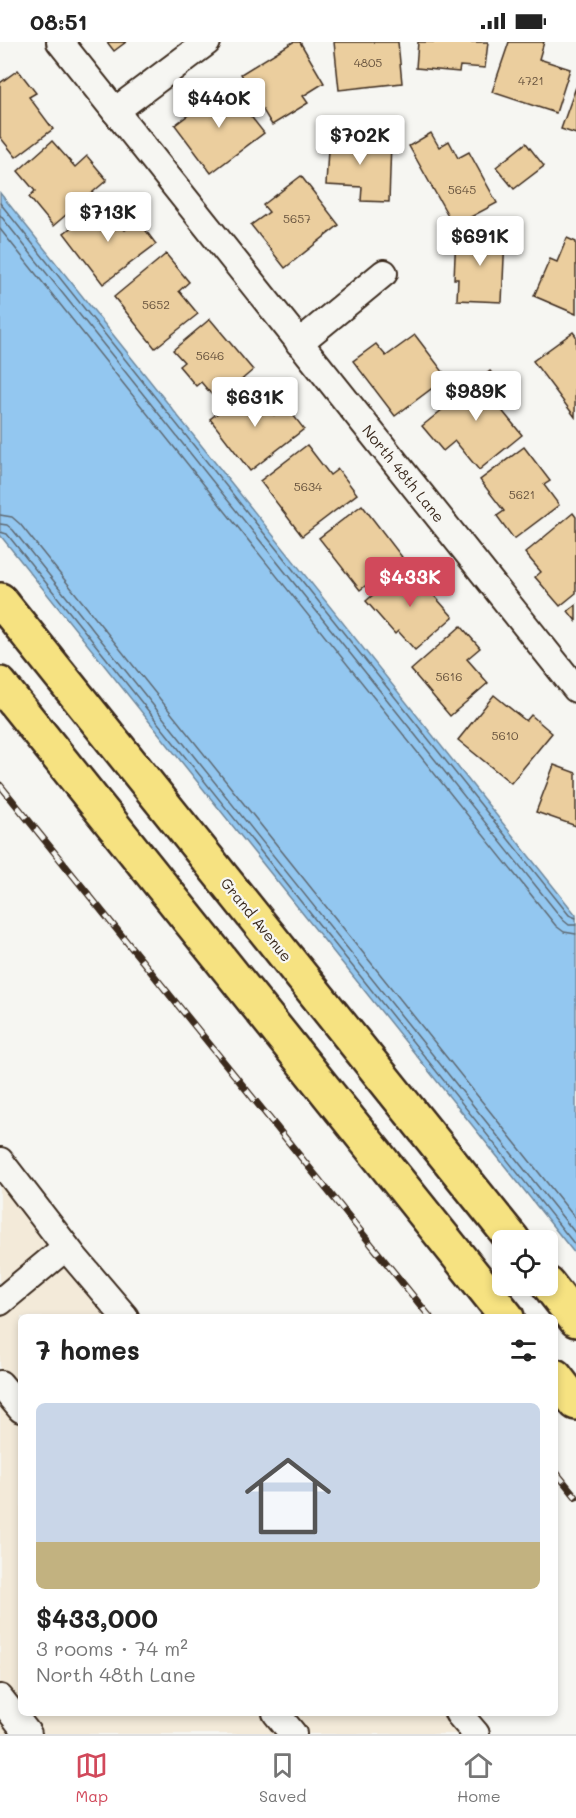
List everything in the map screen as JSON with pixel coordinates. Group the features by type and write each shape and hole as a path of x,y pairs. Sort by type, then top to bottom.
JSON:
{"highway":[{"name":"Grand Avenue","path":"0,600 505,1230"},
{"path":"0,684 505,1314"},
{"path":"557,1296 576,1320"},
{"path":"558,1380 576,1402"}],"street":[{"name":"North 48th Lane","path":"60,42 576,689"},
{"path":"115,111 207,42"},
{"path":"299,343 384,273"},
{"path":"0,1161 122,1314"},
{"path":"0,1302 66,1246"},
{"path":"0,1384 18,1405"},
{"path":"0,1698 28,1734"},
{"path":"278,1716 293,1734"},
{"path":"461,1716 476,1734"}],"shaded area":[{"path":"0,1151 131,1314 18,1314 18,1716 455,1716 469,1734 0,1734"}],"water":[{"path":"0,193 576,915 576,1255 558,1230 0,535"}],"building":[{"path":"107,42 126,42 114,51"},
{"path":"293,42 300,42 324,83 303,96 308,103 272,125 241,74"},
{"path":"334,42 398,42 402,83 339,90"},
{"path":"418,42 488,42 485,68 460,66 459,72 416,68"},
{"path":"509,42 544,42 539,59 570,69 556,113 492,92"},
{"path":"18,70 36,93 29,97 53,129 16,157 0,137 0,83"},
{"path":"227,86 264,133 211,173 175,125"},
{"path":"576,87 576,134 561,129"},
{"path":"329,131 347,132 347,139 391,141 389,202 361,201 362,187 326,185"},
{"path":"431,133 439,147 449,141 458,158 469,152 497,203 454,226 409,146"},
{"path":"52,141 75,167 87,156 107,180 53,226 29,197 35,191 18,171"},
{"path":"526,143 544,166 514,189 496,167"},
{"path":"301,176 339,225 285,268 251,225 269,212 263,205"},
{"path":"103,203 125,230 138,220 156,244 103,284 64,233"},
{"path":"456,234 505,236 502,302 457,300 458,279 454,279"},
{"path":"567,238 576,242 576,314 534,296 550,259 557,262"},
{"path":"166,254 189,282 179,291 198,314 155,348 114,297"},
{"path":"210,319 253,370 217,401 201,382 196,386 179,366 184,362 173,350"},
{"path":"573,332 576,336 575,417 533,361"},
{"path":"415,335 447,377 395,416 353,361 376,344 386,356"},
{"path":"490,371 512,398 500,408 522,435 479,470 455,441 443,451 422,426"},
{"path":"252,387 274,415 286,406 304,429 250,471 210,419"},
{"path":"307,445 330,475 338,469 357,494 302,536 260,481"},
{"path":"524,447 550,481 544,485 559,505 514,539 497,516 504,511 480,480"},
{"path":"362,505 402,557 360,590 319,538"},
{"path":"573,513 576,517 576,593 560,606 535,577 541,572 525,553"},
{"path":"407,565 453,617 415,650 398,631 395,634 366,601"},
{"path":"576,605 576,621 568,611"},
{"path":"461,626 480,648 467,659 488,683 450,716 411,670"},
{"path":"494,695 526,721 531,715 552,733 511,783 458,740"},
{"path":"554,765 576,773 576,826 536,812"}],"railway":[{"path":"0,785 428,1314"},
{"path":"558,1475 576,1497"}]}
